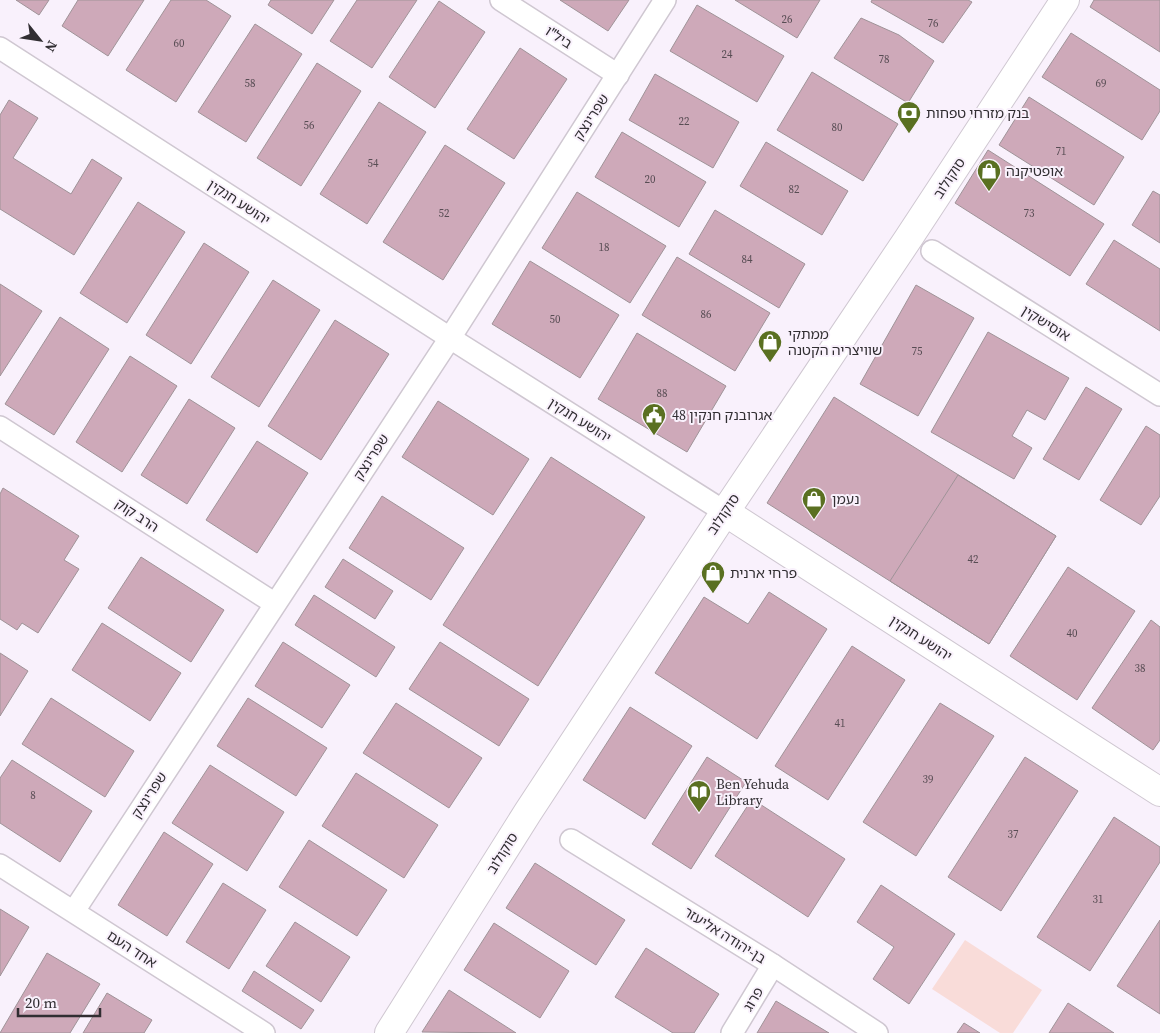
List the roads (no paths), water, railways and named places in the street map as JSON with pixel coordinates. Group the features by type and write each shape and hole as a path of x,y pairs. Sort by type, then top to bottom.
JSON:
{"street":[{"name":"ביל\"ו","path":"501,0 618,75"},
{"name":"שפרינצק","path":"74,911 274,603 450,338 665,0"},
{"name":"סוקולוב","path":"389,1033 528,812 1065,0"},
{"name":"יהושע חנקין","path":"0,48 1160,792"},
{"name":"אוסישקין","path":"932,252 1160,395"},
{"name":"הרב קוק","path":"0,427 274,603"},
{"name":"בן-יהודה אליעזר","path":"572,840 773,965 877,1033"},
{"name":"אחד העם","path":"0,865 264,1033"},
{"name":"פרוג","path":"732,1033 773,965"}],"place":[{"name":"בנק מזרחי טפחות","path":"909,134"},
{"name":"אופטיקנה","path":"989,192"},
{"name":"ממתקי שוויצריה הקטנה","path":"770,363"},
{"name":"אגרובנק חנקין 48","path":"654,436"},
{"name":"נעמן","path":"814,520"},
{"name":"פרחי ארנית","path":"713,594"},
{"name":"Ben Yehuda Library","path":"699,813"}]}
